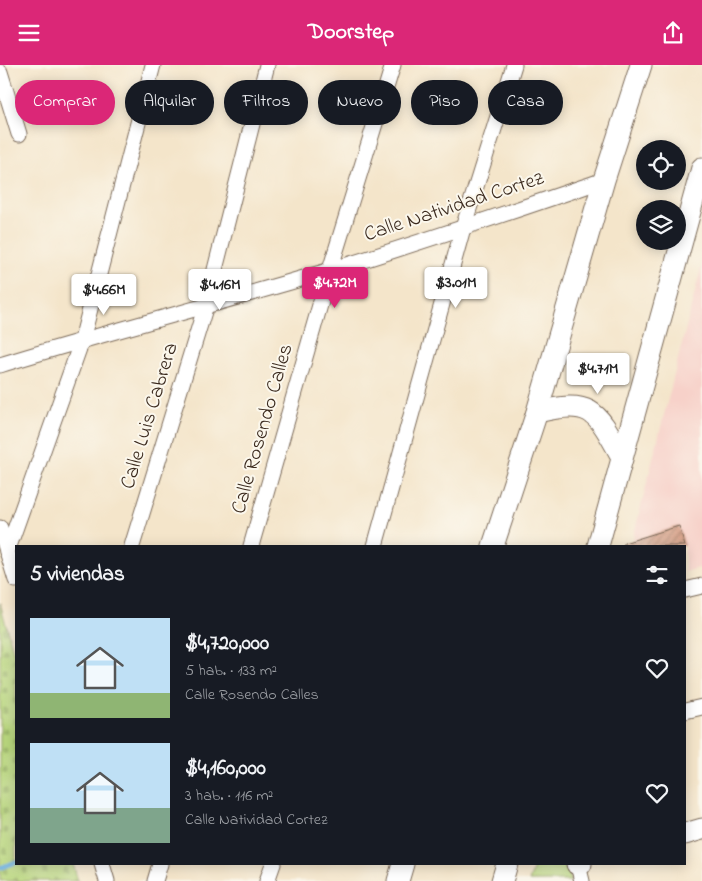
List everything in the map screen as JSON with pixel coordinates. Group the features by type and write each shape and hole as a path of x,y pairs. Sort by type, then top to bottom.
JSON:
{"main road":[{"path":"493,545 537,412 604,180 641,65"},
{"path":"598,545 702,168"},
{"path":"537,412 566,406 578,407 588,411 598,417 605,425 622,457"},
{"path":"686,834 702,829"},
{"path":"398,881 403,865"},
{"path":"502,881 508,865"}],"street":[{"path":"8,552 82,340 153,65"},
{"name":"Calle Luis Cabrera","path":"132,545 206,305 267,65"},
{"name":"Calle Rosendo Calles","path":"251,545 330,270 393,65"},
{"path":"375,545 463,228 514,65"},
{"path":"0,72 19,134"},
{"name":"Calle Natividad Cortez","path":"0,365 330,270 463,228 604,180"},
{"path":"0,528 15,576"},
{"path":"686,590 702,586"},
{"path":"686,711 702,707"},
{"path":"102,865 107,881"},
{"path":"156,881 160,865"},
{"path":"267,881 273,865"}],"shaded area":[{"path":"702,264 702,567 686,572 686,545 631,545"}],"green space":[{"path":"0,603 15,657 15,865 73,865 78,881 0,881"},
{"path":"535,865 567,865 571,881 529,881"}],"building":[{"path":"679,526 685,545 624,545 624,543"}],"waterway":[{"path":"0,868 15,862"}]}
